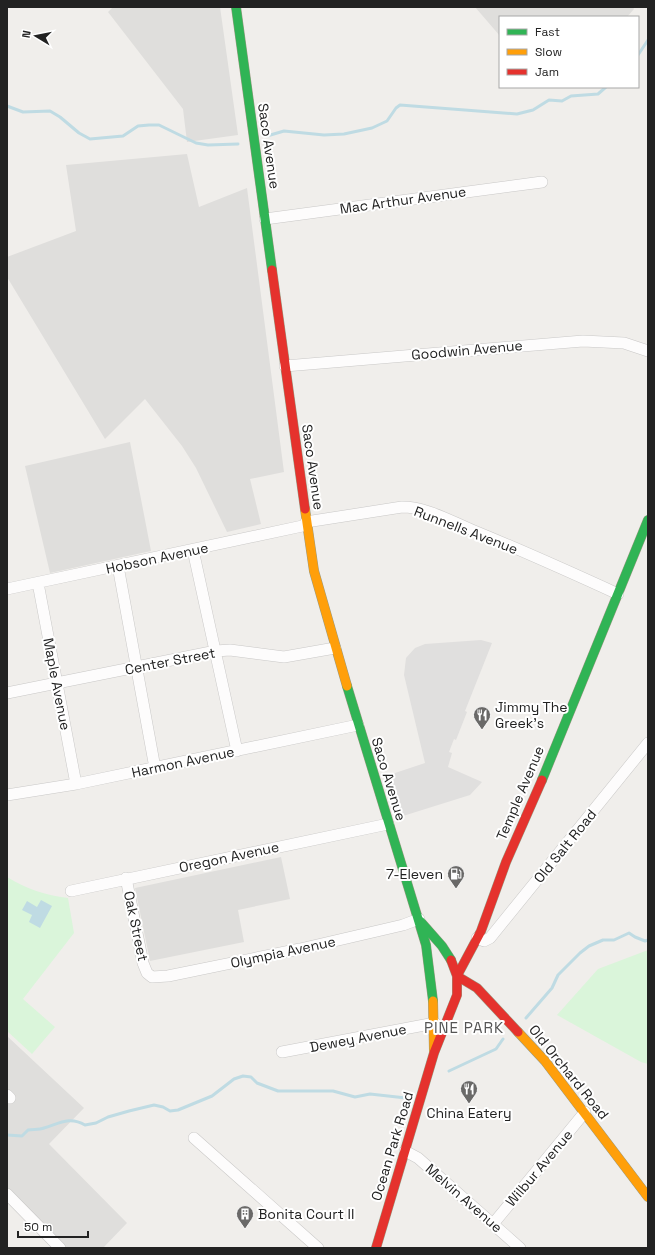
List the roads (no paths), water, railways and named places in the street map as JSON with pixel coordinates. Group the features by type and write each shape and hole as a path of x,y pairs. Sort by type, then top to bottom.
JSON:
{"main road":[{"name":"Saco Avenue","path":"236,7 306,524 319,591 388,824 419,919 457,976 454,1003 434,1051"},
{"name":"Temple Avenue","path":"457,976 490,908 506,862 528,815 648,520"},
{"name":"Saco Avenue","path":"419,919 434,935 446,960 435,1023 434,1051"},
{"path":"438,980 446,960 475,941"},
{"path":"448,982 454,980 457,976"},
{"name":"Old Orchard Road","path":"457,976 473,984 545,1061 648,1197"},
{"name":"Ocean Park Road","path":"376,1248 434,1051"}],"street":[{"name":"Mac Arthur Avenue","path":"264,219 542,182"},
{"name":"Goodwin Avenue","path":"285,366 583,340 624,344 648,351"},
{"name":"Runnells Avenue","path":"306,524 388,509 402,507 415,508 431,513 496,540 618,594"},
{"name":"Hobson Avenue","path":"7,589 194,550 306,524"},
{"path":"194,550 237,751"},
{"path":"118,566 155,768"},
{"name":"Maple Avenue","path":"38,583 76,784"},
{"name":"Center Street","path":"7,693 216,651 230,650 284,657 304,655 335,648"},
{"name":"Harmon Avenue","path":"7,795 76,784 358,725"},
{"name":"Old Salt Road","path":"475,941 484,941 490,938 648,743"},
{"name":"Oregon Avenue","path":"71,891 126,878 388,824"},
{"name":"Oak Street","path":"126,878 143,963 147,973"},
{"name":"Olympia Avenue","path":"147,973 152,977 168,976 300,949 403,925 419,919"},
{"name":"Dewey Avenue","path":"282,1052 435,1023"},
{"name":"Wilbur Avenue","path":"493,1224 585,1112"},
{"path":"194,1138 318,1248"},
{"name":"Melvin Avenue","path":"405,1151 418,1158 520,1248"},
{"path":"7,1194 60,1248"}],"water":[{"path":"41,900 52,906 40,928 29,922 32,915 22,910 27,901 37,907"}],"waterway":[{"path":"639,54 648,40"},
{"path":"267,136 284,131 324,135 344,134 372,128 387,121 396,108 400,105 517,114 533,110 549,100 562,101 571,96 598,94 605,88"},
{"path":"7,106 23,112 50,111 60,117 79,133 90,139 123,136 138,126 159,125 196,143 208,145 238,144"},
{"path":"526,1018 552,988 558,975 589,946 603,940 614,940 629,933 645,941 648,940"},
{"path":"449,1071 496,1049 503,1039"},
{"path":"7,1135 22,1136 28,1130 42,1129 65,1121 75,1121 85,1125 96,1123 108,1117 154,1105 163,1107 170,1111 178,1110 212,1096 234,1079 243,1076 251,1077 257,1083 278,1091 333,1091 355,1097 370,1094 406,1098"}],"place":[{"name":"Jimmy The Greek's","path":"482,730"},
{"name":"7-Eleven","path":"456,889"},
{"name":"China Eatery","path":"469,1104"},
{"name":"Bonita Court II","path":"245,1229"}],"district":[{"name":"PINE PARK","path":"464,1028"}]}
